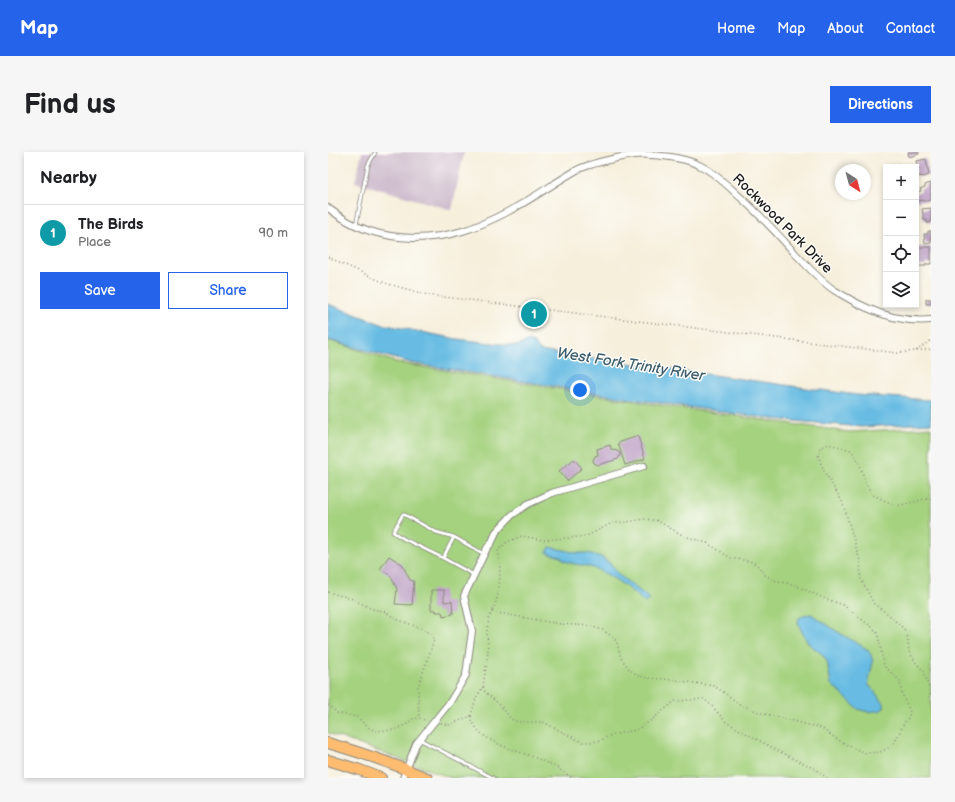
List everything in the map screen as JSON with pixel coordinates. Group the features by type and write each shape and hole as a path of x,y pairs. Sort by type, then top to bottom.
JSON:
{"main road":[{"path":"328,744 349,749 404,773 427,778"},
{"path":"328,760 381,778"}],"street":[{"name":"Rockwood Park Drive","path":"328,208 340,218 369,231 396,237 432,238 473,228 509,211 578,170 594,163 632,155 649,154 682,159 701,166 720,179 757,212 812,272 834,289 878,313 890,317 919,321 931,320"},
{"path":"404,773 419,739 450,702 466,675 472,631 464,596 496,532 512,515 528,504 552,493 644,466"}],"lane":[{"path":"356,226 368,165 375,153"},
{"path":"474,575 393,532 403,514 436,532 454,537 484,554"},
{"path":"443,558 454,537"},
{"path":"419,739 494,778"}],"path":[{"path":"328,258 385,283 428,294 898,353 931,349"},
{"path":"914,352 931,340"},
{"path":"931,498 898,506 873,495 866,484 859,462 851,450 829,444 820,448 818,455 822,467 842,501 846,513 860,562 861,578 874,604 888,614 907,633 909,652 924,671 931,696"},
{"path":"492,612 560,624 590,626 603,630 614,638 621,658 629,668 639,676 714,686 739,704 761,712 821,728 838,740 866,753 880,752 895,742 904,723 909,717 910,712 902,694 900,681 884,666 878,634 872,627 843,605 823,598 795,585 774,580 765,575 753,562 730,558 707,543 684,536 656,520 644,519 612,523 589,535 580,537 542,540 522,536 507,542 498,550 500,576 497,600 492,612 487,631 488,652 482,687 476,698 471,716 475,728 483,736 507,748 524,753 556,767 572,778"},
{"path":"328,592 353,599 372,609 384,611 396,619 423,629 431,634 434,640 418,687 419,718"},
{"path":"482,687 511,719 518,722 543,722 582,742 599,741 611,735 636,730 649,722 675,701 704,699 726,722 776,750 815,769 827,778"},
{"path":"328,705 337,713 357,717 375,731 394,730 407,724 413,719 419,718 449,725 471,716"}],"shaded area":[{"path":"362,152 464,152 452,210 355,182"}],"green space":[{"path":"328,340 399,363 659,405 849,432 931,427 931,778 451,778 328,733"}],"water":[{"name":"West Fork Trinity River","path":"328,304 381,324 457,339 518,346 528,341 534,343 540,351 857,395 931,400 931,423 862,427 773,419 632,399 411,363 328,340"},
{"path":"550,547 577,553 588,553 601,557 611,564 619,575 650,599 645,603 627,587 597,569 573,564 563,560 561,557 547,553"},
{"path":"811,614 867,649 873,662 868,684 884,703 884,708 879,711 868,712 858,709 831,684 827,661 822,654 808,643 798,622 799,618"}],"building":[{"path":"908,152 918,152 919,154 909,157"},
{"path":"926,159 929,175 919,176 919,164 917,164 916,161"},
{"path":"931,183 931,200 919,201 920,189 925,187 925,185"},
{"path":"931,208 931,222 927,223 927,220 924,220 922,209"},
{"path":"928,231 931,231 931,243 925,244 924,234 928,234"},
{"path":"919,247 931,247 931,264 926,264 926,266 919,266"},
{"path":"926,299 931,299 931,304 926,304"},
{"path":"638,436 645,459 625,465 618,443"},
{"path":"610,445 612,451 615,450 619,452 620,455 618,459 598,465 594,463 593,460 595,456 598,455 597,449"},
{"path":"574,459 582,468 567,481 559,471"},
{"path":"389,556 402,564 410,580 414,581 412,605 395,604 397,589 390,575 380,569"},
{"path":"431,590 444,590 444,602 452,601 453,614 443,616 442,612 431,610"}],"place":[{"name":"The Birds","path":"534,314"}]}
